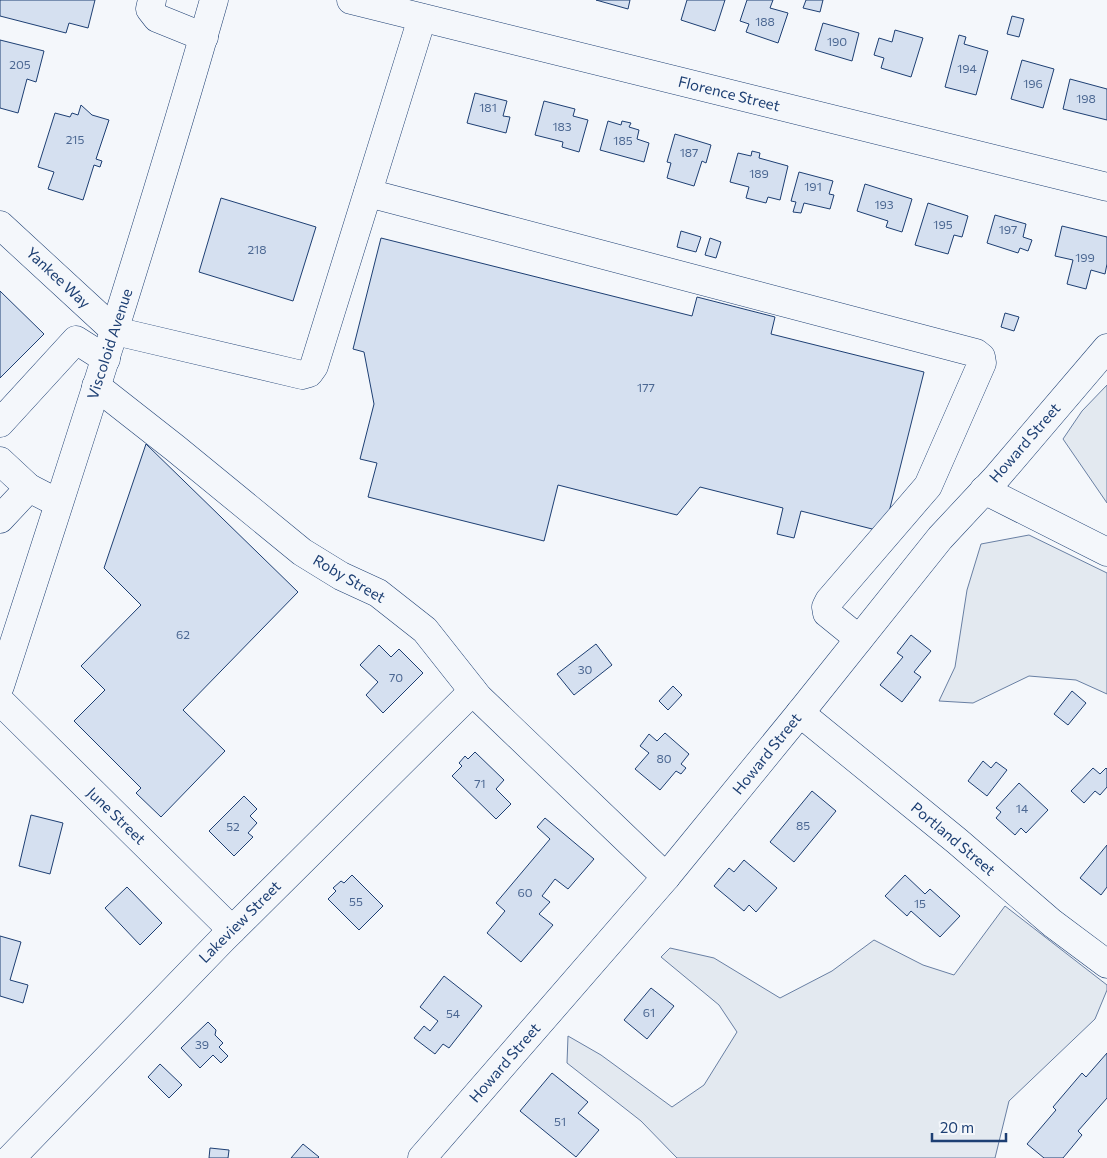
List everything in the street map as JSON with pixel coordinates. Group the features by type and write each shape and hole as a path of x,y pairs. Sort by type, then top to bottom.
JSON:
{"street":[{"path":"152,0 150,9 157,18 204,37"},
{"name":"Viscoloid Avenue","path":"0,686 115,332 179,123 214,0"},
{"name":"Florence Street","path":"351,0 1107,187"},
{"path":"115,332 302,375 309,373 314,366 422,18"},
{"path":"368,192 976,353 982,363 928,486 829,601 826,607 826,613 859,639"},
{"name":"Yankee Way","path":"0,225 115,332"},
{"path":"0,423 76,340 89,307"},
{"path":"76,340 106,359"},
{"name":"Howard Street","path":"422,1158 666,877 800,714 940,538 1107,348"},
{"name":"Roby Street","path":"96,386 302,552 341,576 378,593 425,630 473,691 666,877"},
{"path":"0,461 29,488 58,503"},
{"path":"0,519 29,488"},
{"path":"984,490 1107,552"},
{"name":"Lakeview Street","path":"11,1158 232,930 473,691"},
{"name":"June Street","path":"0,701 232,930"},
{"name":"Portland Street","path":"800,714 957,841 1052,923 1107,964"}],"shaded area":[{"path":"1107,385 1107,503 1063,439 1082,411"},
{"path":"1029,535 1107,573 1107,694 1076,680 1029,676 973,703 939,701 955,667 967,590 981,544"},
{"path":"1005,906 1107,985 1107,990 1095,1019 1009,1101 995,1158 677,1158 641,1121 567,1063 568,1036 601,1055 672,1107 704,1085 737,1032 719,1005 661,957 670,948 714,958 780,998 832,971 874,940 923,965 954,975"}],"building":[{"path":"0,0 95,0 88,28 69,23 66,33 0,16"},
{"path":"596,0 630,0 628,9"},
{"path":"687,0 725,0 715,31 681,20"},
{"path":"747,0 773,0 770,8 788,13 778,43 746,32 749,24 740,21"},
{"path":"806,0 823,0 820,12 803,8"},
{"path":"1012,16 1024,19 1019,37 1007,34"},
{"path":"823,23 859,33 852,61 815,50"},
{"path":"895,30 923,38 911,77 881,68 884,58 874,55 879,38 892,42"},
{"path":"959,35 966,37 964,44 988,51 976,95 945,87"},
{"path":"0,40 44,51 36,82 27,79 18,113 0,108"},
{"path":"1022,60 1054,69 1043,108 1011,99"},
{"path":"1070,79 1107,89 1107,120 1063,109"},
{"path":"475,93 507,101 503,116 510,117 506,133 467,123"},
{"path":"544,101 575,109 573,116 588,120 579,152 562,147 563,142 535,135"},
{"path":"81,105 92,115 109,120 96,159 102,161 100,167 94,165 83,200 48,189 54,172 38,167 55,113 70,117 72,113 78,115"},
{"path":"608,121 621,125 622,121 631,123 629,127 639,130 637,139 649,143 644,162 600,150"},
{"path":"675,134 711,145 706,163 702,161 694,186 667,178 671,163 667,162"},
{"path":"752,151 760,153 759,158 788,166 780,200 768,197 766,203 746,198 749,187 730,182 738,153 751,156"},
{"path":"799,172 833,181 829,194 834,195 830,209 804,203 801,213 793,212 796,202 791,201"},
{"path":"865,184 912,199 902,232 886,227 888,221 857,211"},
{"path":"221,198 316,227 293,301 199,272"},
{"path":"928,203 968,216 962,237 954,235 948,254 915,245"},
{"path":"995,215 1026,224 1023,237 1032,240 1028,251 1020,248 1018,253 987,243"},
{"path":"1062,226 1107,237 1105,274 1091,270 1086,289 1067,284 1073,260 1055,256"},
{"path":"681,231 701,237 696,252 677,247"},
{"path":"381,238 692,316 697,297 775,317 771,334 924,372 884,532 801,511 794,538 777,534 783,508 700,487 677,515 558,485 544,541 368,497 377,463 360,459 374,404 364,352 353,349"},
{"path":"710,238 721,242 716,258 705,255"},
{"path":"0,291 44,334 0,378"},
{"path":"1005,313 1019,317 1014,331 1001,327"},
{"path":"146,444 298,592 183,710 225,751 161,817 136,793 141,788 74,721 105,690 81,666 141,605 104,568"},
{"path":"911,635 931,651 914,672 921,677 902,702 880,685 903,657 897,653"},
{"path":"596,644 612,665 574,695 557,674"},
{"path":"379,645 391,657 399,649 423,673 383,713 366,695 378,682 360,665"},
{"path":"673,686 682,695 668,710 659,701"},
{"path":"1072,691 1086,703 1068,725 1054,714"},
{"path":"665,733 689,754 681,764 686,768 681,774 676,771 660,790 635,769 649,753 640,746 649,734 657,741"},
{"path":"475,752 504,780 496,789 511,804 496,819 452,776 462,766 459,763 465,756 468,759"},
{"path":"983,761 991,768 996,762 1007,770 987,796 968,781"},
{"path":"1093,768 1100,774 1107,769 1107,787 1100,795 1095,791 1084,803 1071,791"},
{"path":"1019,783 1048,810 1026,833 1021,828 1015,835 996,818 1001,812 996,808"},
{"path":"812,791 836,811 794,862 770,842"},
{"path":"244,796 257,809 250,816 257,823 248,833 253,837 234,856 209,831"},
{"path":"31,815 63,823 50,874 19,866"},
{"path":"545,818 594,859 568,889 555,879 542,896 550,902 539,914 553,925 521,962 487,933 505,911 496,903 550,839 537,827"},
{"path":"1107,845 1107,887 1101,895 1080,878"},
{"path":"744,860 777,888 756,912 749,905 744,911 714,886 729,868 734,872"},
{"path":"352,875 383,906 359,930 328,899 336,891 333,888 341,881 344,883"},
{"path":"905,875 925,894 930,889 960,916 940,937 911,911 907,916 885,896"},
{"path":"127,887 162,923 140,945 105,908"},
{"path":"0,936 21,942 10,980 28,985 23,1003 0,996"},
{"path":"444,976 482,1006 449,1048 443,1044 435,1054 414,1038 424,1026 430,1031 438,1021 420,1007"},
{"path":"651,988 674,1006 647,1039 624,1020"},
{"path":"208,1022 216,1030 215,1035 223,1043 219,1047 228,1056 221,1063 213,1055 200,1068 181,1048"},
{"path":"1107,1053 1107,1098 1078,1131 1082,1135 1063,1158 1044,1158 1027,1144 1056,1110 1053,1107 1082,1073 1086,1077"},
{"path":"160,1064 182,1085 169,1098 148,1077"},
{"path":"552,1073 588,1102 578,1113 599,1130 576,1157 520,1111"},
{"path":"303,1144 319,1157 291,1158"},
{"path":"210,1148 229,1150 228,1158 209,1158"}]}
